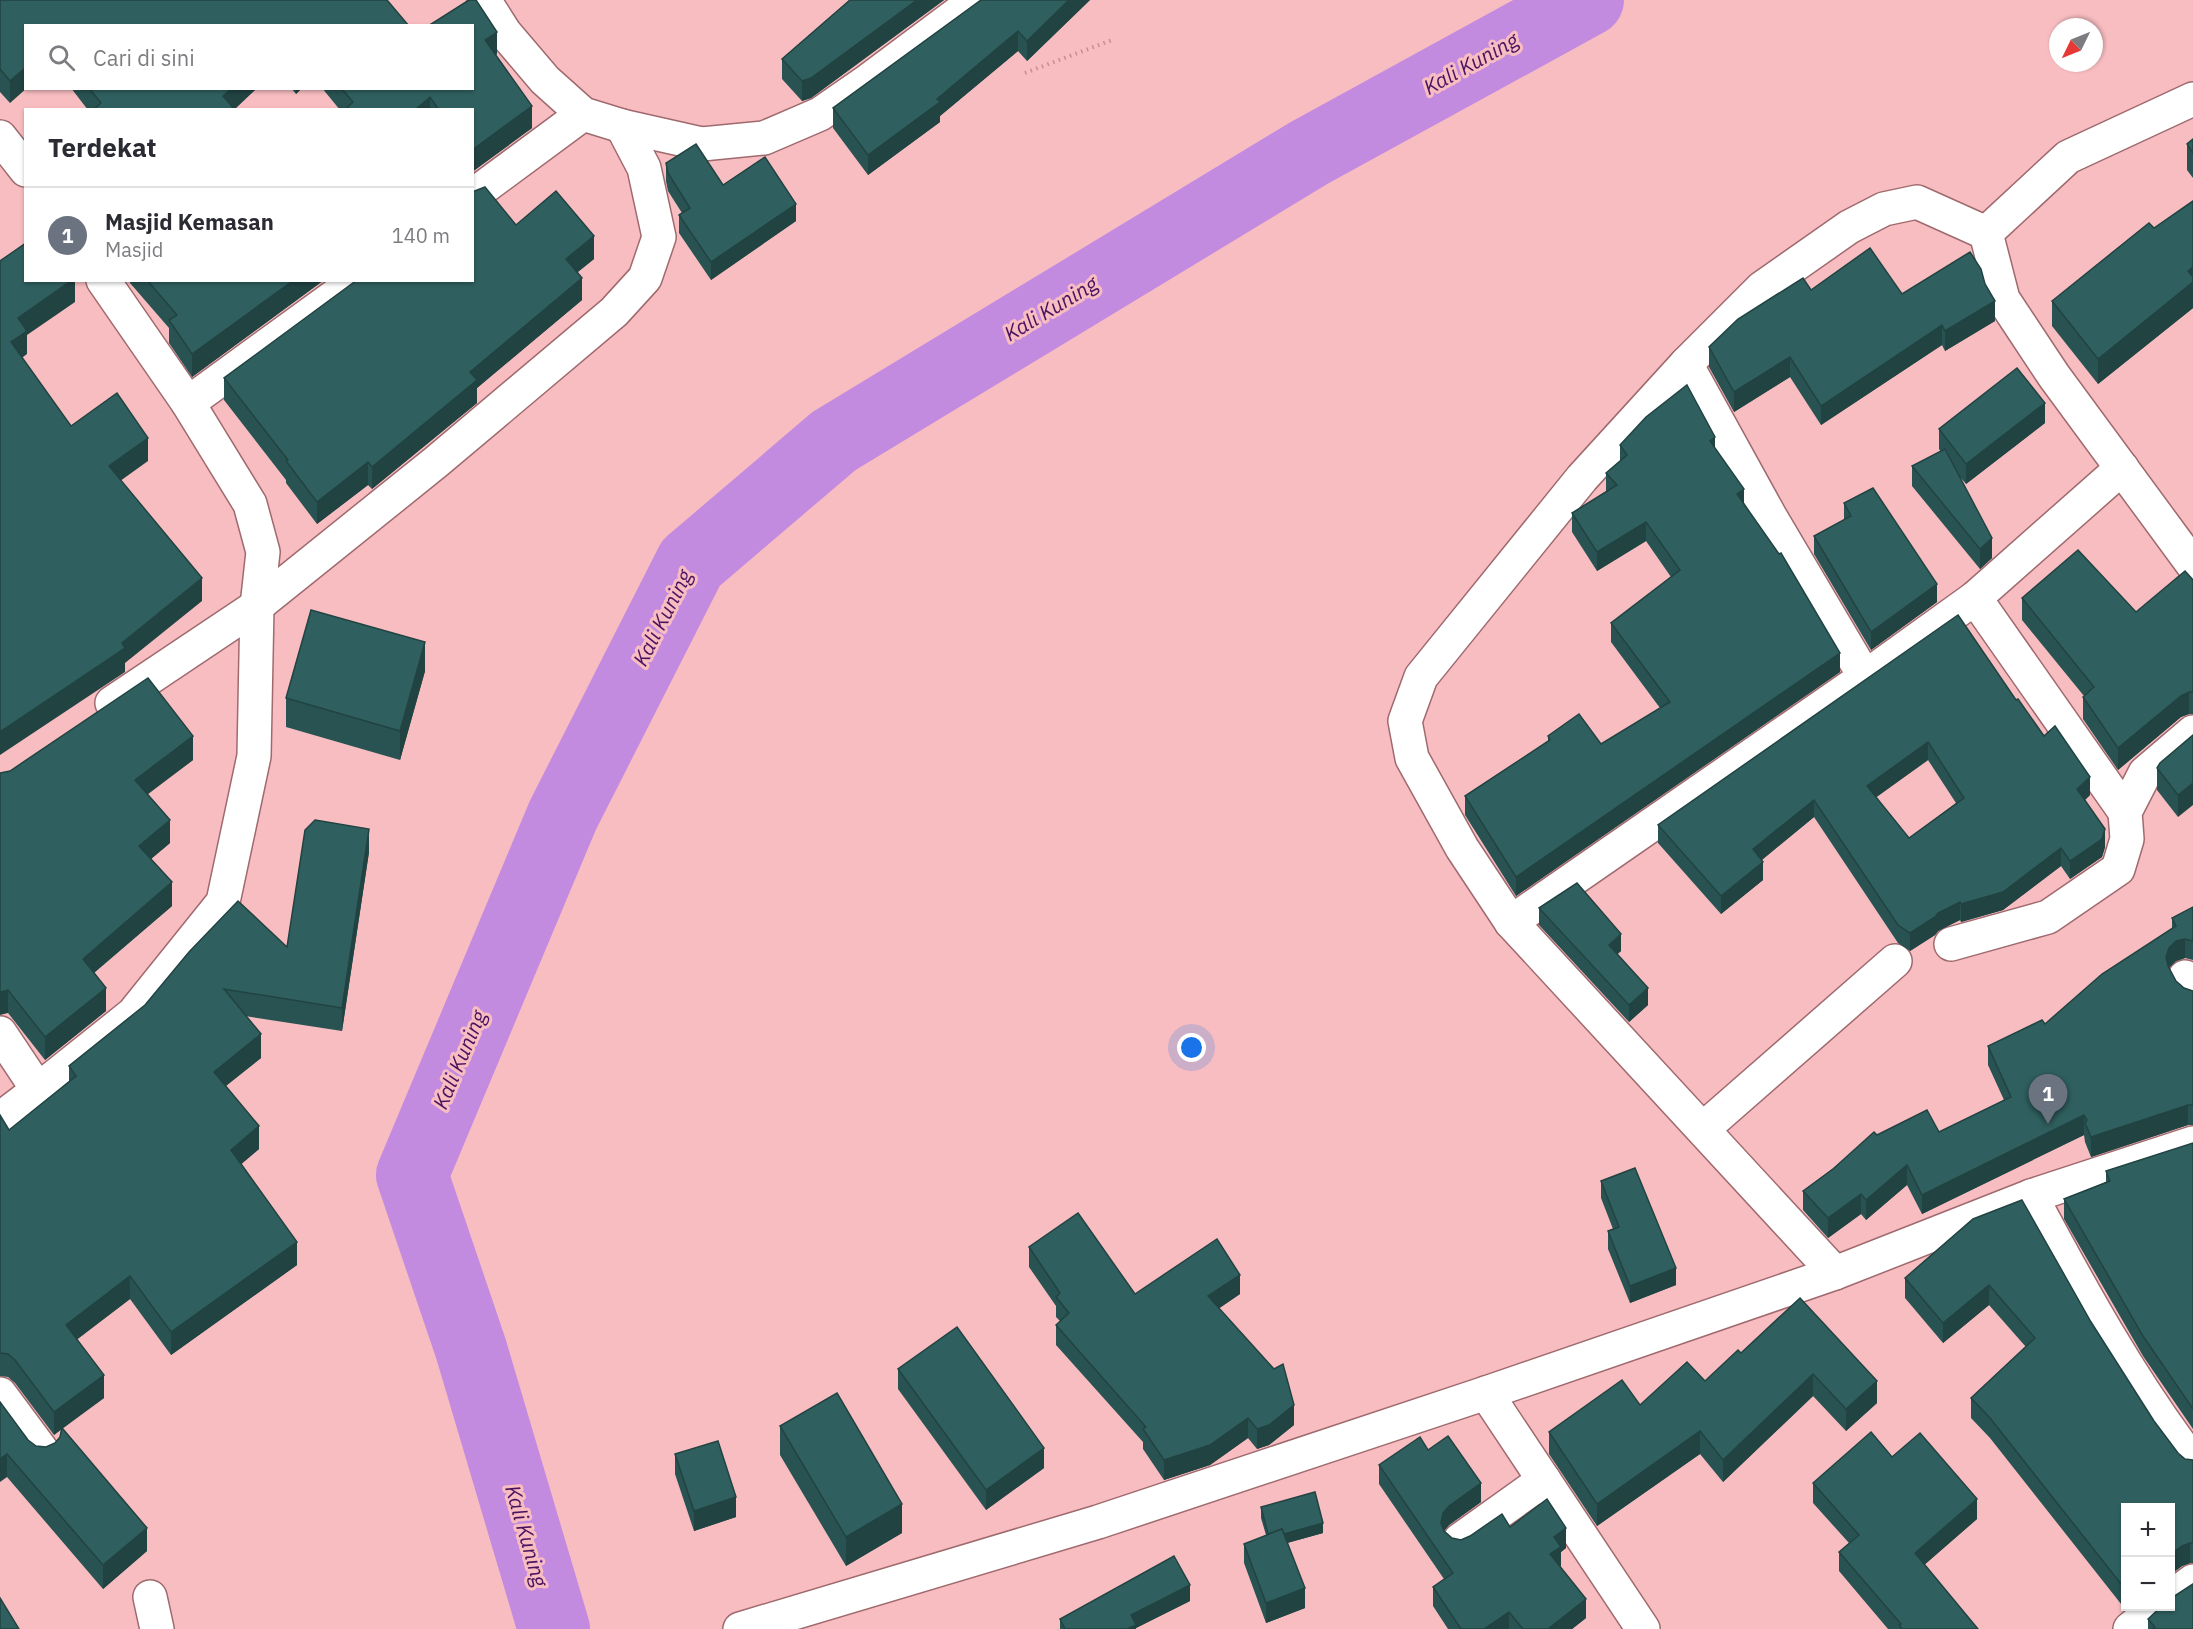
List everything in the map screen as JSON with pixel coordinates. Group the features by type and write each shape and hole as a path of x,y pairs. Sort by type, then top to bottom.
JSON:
{"street":[{"path":"484,0 505,33 545,80 583,114 622,126 702,144 764,138 820,114 976,0"},
{"path":"1986,233 2068,157 2193,99"},
{"path":"474,195 583,114"},
{"path":"89,718 257,606 436,462 606,320 645,278 660,237 644,168 622,126"},
{"path":"0,137 24,167"},
{"path":"1835,1273 1512,922 1461,848 1412,758 1404,721 1421,677 1582,478 1686,364 1762,288 1849,227 1884,209 1917,202 1986,233"},
{"path":"1986,233 2003,299 2054,376 2193,565"},
{"path":"0,1119 134,1014 223,902 254,756 257,606 262,552 250,504 188,403 104,282"},
{"path":"188,403 354,282"},
{"path":"1686,364 1771,518 1865,677"},
{"path":"1512,922 1865,677 1975,597 2122,468"},
{"path":"1951,944 2048,917 2118,869 2127,839 2125,812 1975,597"},
{"path":"2125,812 2145,773 2193,732"},
{"path":"1703,1130 1895,961"},
{"path":"0,1033 38,1090"},
{"path":"740,1629 1098,1522 1486,1393 1835,1273 2031,1196 2193,1143"},
{"path":"2031,1196 2088,1303 2161,1419 2193,1462"},
{"path":"1486,1393 1643,1629"},
{"path":"0,1394 43,1452"},
{"path":"1460,1540 1544,1480"},
{"path":"2175,1594 2193,1581"},
{"path":"150,1597 157,1629"},
{"path":"2130,1629 2153,1611"}],"path":[{"path":"1025,74 1112,40"}],"building":[{"path":"0,0 387,0 407,24 24,24 24,69 10,81 0,69"},
{"path":"469,0 476,0 497,32 485,40 532,106 474,149 474,108 438,108 430,97 417,108 347,108 353,102 343,90 474,90 474,24 431,24"},
{"path":"850,0 917,0 811,78 802,81 782,59"},
{"path":"981,0 1069,0 1027,41 1018,31 937,99 940,102 868,155 833,108"},
{"path":"91,90 230,90 223,96 233,108 95,108 101,103"},
{"path":"2193,139 2193,153 2187,144"},
{"path":"696,144 723,185 765,157 796,204 711,262 679,215 690,208 668,173 666,163"},
{"path":"485,187 516,225 556,191 594,236 566,259 582,278 470,372 477,380 372,467 368,462 317,502 286,461 288,460 224,378 354,282 474,282 474,191"},
{"path":"2193,201 2193,267 2188,271 2193,277 2193,282 2098,359 2052,301 2149,223 2154,228"},
{"path":"24,244 24,282 69,282 18,318 27,331 11,342 71,426 117,393 148,438 109,466 202,578 122,643 125,648 0,732 0,261"},
{"path":"1870,248 1902,294 1970,252 1981,269 1985,284 1995,301 1945,331 1942,325 1821,406 1790,357 1734,392 1709,347 1738,319 1803,278 1811,290"},
{"path":"149,282 291,282 192,354 169,320 177,315"},
{"path":"2017,368 2045,403 1966,464 1939,429"},
{"path":"1687,385 1715,437 1710,441 1744,489 1737,494 1779,554 1781,553 1840,653 1516,877 1465,796 1550,740 1548,736 1579,714 1601,744 1670,702 1611,623 1680,570 1646,522 1597,552 1572,513 1617,485 1606,473 1627,455 1620,445 1646,417"},
{"path":"1945,449 1992,538 1980,549 1912,466"},
{"path":"1873,488 1937,584 1871,632 1814,536 1851,516 1844,503"},
{"path":"2078,550 2136,612 2185,571 2193,580 2193,692 2181,696 2118,748 2083,697 2094,687 2022,598"},
{"path":"311,610 425,642 400,731 286,698"},
{"path":"1958,615 2016,700 2018,699 2044,736 2055,726 2090,777 2077,789 2105,829 2102,839 2070,861 2061,848 2003,892 1961,904 1960,902 1938,913 1910,933 1898,925 1814,800 1753,849 1763,862 1721,896 1658,825","holes":["1928,742 1964,798 1909,838 1867,786"]},
{"path":"148,678 193,736 135,780 170,820 139,846 172,882 83,959 106,988 45,1037 8,990 0,992 0,773 10,771"},
{"path":"2193,735 2193,783 2178,795 2157,768"},
{"path":"315,820 369,829 342,1008 224,989 261,1034 214,1072 259,1126 231,1150 297,1242 171,1332 130,1276 66,1325 104,1375 54,1412 15,1360 8,1354 0,1353 0,1115 9,1130 76,1076 69,1066 145,1005 189,952 238,901 287,947 305,830"},
{"path":"1577,883 1621,934 1609,945 1648,988 1629,1005 1539,908"},
{"path":"2193,907 2193,941 2185,939 2176,941 2169,948 2166,957 2176,981 2184,988 2193,991 2193,1105 2091,1137 2084,1115 1922,1195 1907,1165 1866,1200 1861,1194 1828,1218 1803,1191 1833,1169 1874,1132 1877,1135 1927,1110 1939,1132 2011,1097 1988,1046 2042,1020 2045,1024 2102,974 2176,926 2172,918"},
{"path":"2193,1143 2193,1409 2143,1336 2064,1199 2110,1181 2106,1171"},
{"path":"1635,1168 1676,1268 1630,1286 1608,1231 1619,1227 1601,1181"},
{"path":"2022,1200 2091,1322 2154,1421 2178,1453 2185,1459 2193,1460 2193,1543 2182,1546 2175,1551 2175,1503 2121,1503 2121,1584 1990,1418 1971,1398 2035,1338 1989,1285 1943,1323 1905,1278 1973,1219"},
{"path":"1078,1213 1135,1294 1217,1239 1240,1275 1208,1296 1274,1369 1283,1364 1294,1405 1269,1425 1257,1429 1248,1418 1210,1445 1164,1460 1143,1429 1146,1427 1056,1325 1069,1313 1056,1297 1060,1293 1029,1247"},
{"path":"1800,1298 1877,1381 1846,1409 1813,1374 1723,1460 1700,1431 1597,1504 1549,1432 1622,1380 1640,1405 1687,1362 1705,1381 1738,1350 1741,1353"},
{"path":"957,1327 1044,1448 986,1490 898,1369"},
{"path":"837,1393 902,1504 846,1537 780,1426"},
{"path":"0,1402 28,1440 36,1446 46,1447 55,1443 60,1437 62,1428 147,1528 103,1565 7,1454 0,1459"},
{"path":"1871,1432 1892,1457 1920,1433 1977,1499 1915,1553 1978,1629 1902,1629 1899,1625 1901,1624 1839,1552 1859,1535 1813,1483"},
{"path":"1448,1436 1481,1483 1443,1513 1441,1523 1444,1531 1452,1538 1461,1540 1470,1536 1502,1514 1510,1527 1547,1499 1566,1528 1554,1537 1561,1547 1550,1554 1586,1599 1548,1629 1523,1629 1509,1612 1484,1629 1461,1629 1433,1587 1453,1573 1379,1465 1420,1437 1428,1450"},
{"path":"718,1441 736,1497 694,1511 675,1454"},
{"path":"1315,1492 1323,1523 1284,1534 1282,1529 1268,1534 1261,1507"},
{"path":"1282,1529 1305,1588 1266,1603 1244,1544"},
{"path":"1174,1556 1190,1585 1131,1615 1136,1625 1127,1629 1065,1629 1060,1619"},
{"path":"2193,1584 2193,1629 2152,1629 2155,1627 2148,1619 2157,1611 2175,1611 2175,1596"},
{"path":"0,1598 19,1629 0,1629"}],"waterway":[{"name":"Kali Kuning","path":"554,1629 471,1349 412,1175 563,815 691,563 834,441 1309,153 1588,0"}],"place":[{"name":"Masjid Kemasan","path":"2048,1124"}]}
